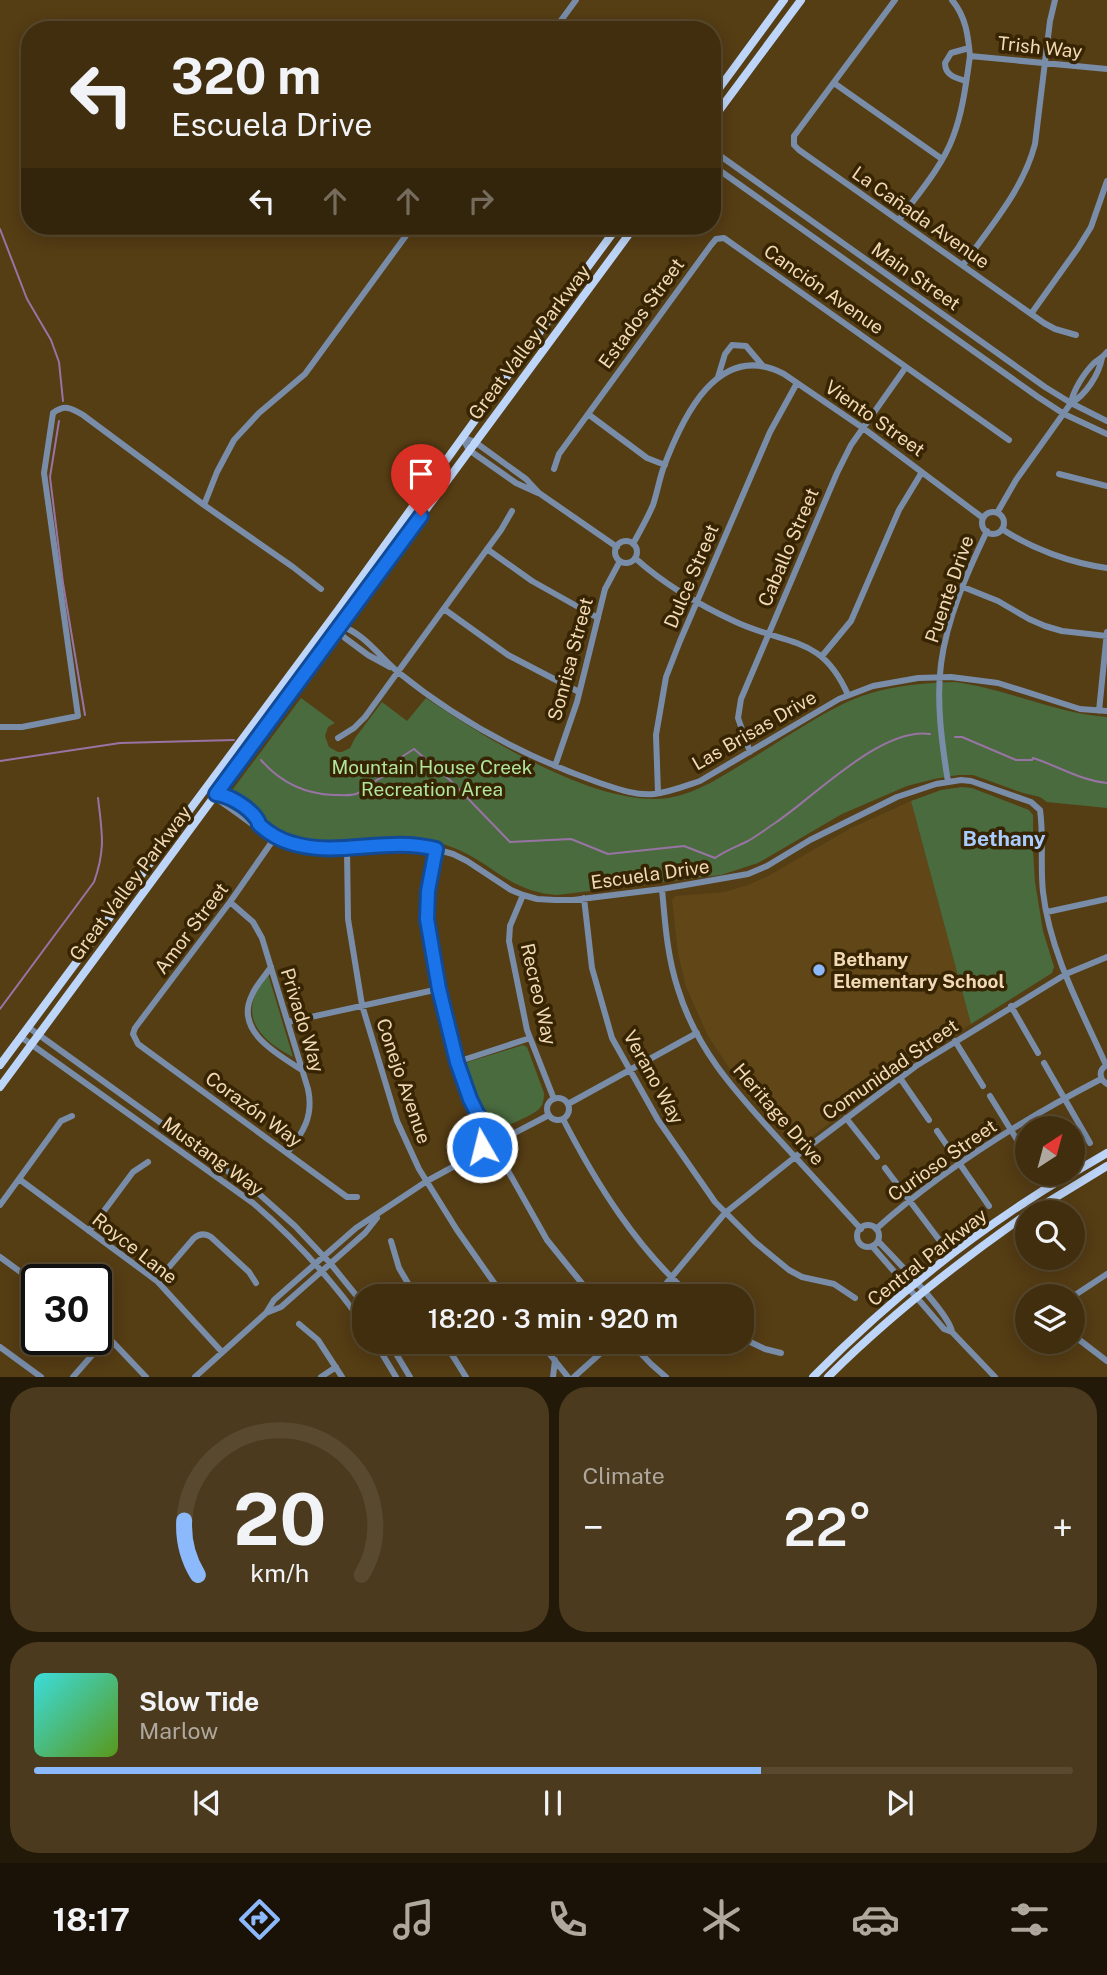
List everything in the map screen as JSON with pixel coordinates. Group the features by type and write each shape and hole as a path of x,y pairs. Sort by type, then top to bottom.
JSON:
{"main road":[{"path":"721,86 784,0"},
{"path":"721,108 801,0"},
{"name":"Great Valley Parkway","path":"0,1065 339,609 611,235"},
{"name":"Great Valley Parkway","path":"0,1087 628,235"},
{"path":"339,609 340,626"},
{"name":"Central Parkway","path":"1085,1166 1107,1153"},
{"name":"Central Parkway","path":"1052,1200 1107,1166"},
{"name":"Central Parkway","path":"813,1377 913,1286 1020,1206 1052,1186"},
{"name":"Central Parkway","path":"828,1377 871,1335 957,1265 1015,1224"}],"street":[{"path":"561,21 576,0"},
{"path":"895,0 834,83 942,159"},
{"path":"899,220 942,159 958,124 969,52 964,18 952,0"},
{"path":"963,265 1012,197 1030,163 1055,0"},
{"path":"966,81 947,72 944,62 951,53 969,52"},
{"name":"Trish Way","path":"969,52 1107,69"},
{"name":"La Cañada Avenue","path":"834,83 793,136 794,145 1031,314 1055,329 1076,335"},
{"name":"Main Street","path":"721,156 1045,387 1107,421"},
{"name":"Main Street","path":"721,171 1038,397 1064,414 1107,434"},
{"path":"1031,314 1091,227 1107,181"},
{"path":"204,505 234,440 259,413 305,374 405,235"},
{"name":"Canción Avenue","path":"724,238 1009,440"},
{"name":"Estados Street","path":"554,469 559,454 711,245 716,239 724,238"},
{"path":"633,544 653,505 679,430 698,398 718,377 724,354 732,345 746,346 763,366"},
{"path":"997,513 1016,480 1064,414 1073,394 1093,364 1105,355"},
{"name":"Viento Street","path":"718,377 739,366 773,368 863,428 983,518"},
{"name":"Caballo Street","path":"750,752 739,724 741,699 836,473 851,445 906,367"},
{"name":"Dulce Street","path":"658,793 656,735 666,677 770,432 797,383"},
{"path":"0,727 22,727 78,716 44,473 53,413 60,408 69,407 83,415 321,589"},
{"path":"588,414 648,458 665,465"},
{"path":"462,437 475,442 526,479 539,493"},
{"path":"462,437 469,450 516,483 539,493 617,547"},
{"path":"822,656 850,621 899,510 922,472"},
{"path":"1059,474 1107,486"},
{"path":"338,738 365,718 512,511"},
{"path":"988,513 997,513 1003,520 1002,529 995,533 986,531 982,524 983,518 988,513"},
{"path":"1002,529 1013,537 1060,557 1107,568"},
{"name":"Puente Drive","path":"948,782 940,703 940,676 945,640 986,531"},
{"path":"624,542 633,544 637,551 635,558 627,563 620,561 616,553 617,547 624,542"},
{"path":"487,549 532,581 597,618"},
{"path":"635,558 668,585 697,603 735,622 808,648 822,656 835,670 848,695"},
{"name":"Sonrisa Street","path":"555,766 579,692 605,589 620,561"},
{"path":"963,587 998,601 1029,620 1045,626 1062,631 1107,634 1103,711"},
{"path":"444,609 508,655 579,692"},
{"name":"Las Brisas Drive","path":"340,626 342,635 368,655 398,671 456,714 498,739 555,766 621,790 641,794 681,788 700,780 839,699 873,686 940,676 998,683 1067,705 1103,711"},
{"name":"Escuela Drive","path":"206,787 216,794 220,801 252,824 260,825 286,842 306,847 347,849 399,844 436,849 467,861 511,890 537,899 555,900 662,889 748,874 767,866 810,840 916,789 961,780 971,781 1023,799 1036,806 1041,814 1043,891 1047,912"},
{"name":"Amor Street","path":"135,1039 135,1028 276,836"},
{"name":"Conejo Avenue","path":"347,849 348,919 362,1005 397,1121 404,1140 427,1181 457,1230 495,1284"},
{"path":"436,849 428,891 427,919 439,989 457,1062 470,1099 488,1135"},
{"name":"Heritage Drive","path":"662,889 669,954 678,989 710,1058 730,1086 861,1229 859,1242 865,1247 875,1244 921,1295 944,1329 952,1332 995,1377"},
{"name":"Recreo Way","path":"523,895 510,926 509,941 530,1038 554,1099"},
{"name":"Verano Way","path":"584,898 592,968 612,1038 658,1120 715,1202 755,1242 802,1277 834,1284 855,1298"},
{"path":"1104,1082 1101,1070 1107,1065 1057,953 1047,912 1107,899"},
{"name":"Privado Way","path":"230,902 257,928 310,1098 310,1109 301,1135 287,1153"},
{"name":"Comunidad Street","path":"666,1284 725,1213 846,1118 955,1041 1066,974 1107,957"},
{"path":"271,967 252,993 248,1007 249,1023 264,1044 303,1070"},
{"path":"288,1022 439,989"},
{"path":"1012,1006 1038,1053"},
{"name":"Mustang Way","path":"28,1027 258,1193 295,1226 352,1290"},
{"path":"568,1104 697,1033"},
{"name":"Mustang Way","path":"21,1037 244,1196 277,1224 315,1263 352,1310"},
{"path":"457,1062 530,1038"},
{"name":"Corazón Way","path":"135,1039 138,1044 347,1198 357,1198"},
{"path":"955,1041 983,1086"},
{"path":"1044,1063 1090,1143"},
{"path":"900,1078 929,1120"},
{"name":"Curioso Street","path":"876,1229 909,1200 1011,1130 1064,1098 1104,1082"},
{"path":"990,1096 1015,1136"},
{"path":"554,1099 561,1099 568,1104 569,1111 563,1119 557,1120 549,1115 548,1108 554,1099"},
{"path":"0,1205 61,1121 72,1115"},
{"path":"501,1140 549,1115"},
{"path":"846,1118 877,1157"},
{"path":"563,1119 588,1167 612,1204 642,1246 678,1284"},
{"path":"937,1131 989,1206"},
{"path":"488,1135 494,1135 501,1140 502,1149 498,1153 488,1154 484,1150 482,1143 488,1135"},
{"path":"267,1313 274,1300 356,1228 427,1181 484,1150"},
{"path":"498,1153 547,1240 583,1284"},
{"path":"89,1231 133,1171 148,1162"},
{"path":"885,1168 940,1241"},
{"name":"Royce Lane","path":"19,1179 157,1281 222,1352"},
{"path":"195,1377 267,1313 281,1307 365,1233 383,1211"},
{"path":"861,1229 870,1226 876,1229 878,1233 875,1244"},
{"path":"157,1281 194,1238 204,1234 249,1272 256,1283"},
{"path":"391,1241 399,1268 408,1284"},
{"path":"0,1257 21,1272"},
{"path":"1085,1288 1107,1274"},
{"path":"299,1324 318,1340 342,1377"},
{"path":"112,1341 146,1377"},
{"path":"754,1344 781,1353"},
{"path":"1085,1344 1107,1361"},
{"path":"0,1347 41,1377"},
{"path":"382,1354 396,1377"},
{"path":"396,1354 410,1377"},
{"path":"452,1354 466,1377"},
{"path":"550,1354 568,1377"},
{"path":"574,1377 600,1354"},
{"path":"641,1354 666,1377"},
{"path":"73,1377 92,1355"},
{"path":"553,1377 555,1360"},
{"path":"321,1377 336,1367"}],"shaded area":[{"name":"Bethany Elementary School","path":"911,801 971,1024 801,1144 794,1145 746,1093 708,1036 686,987 678,953 672,900 676,896 724,892 748,885 851,828"}],"green space":[{"name":"Mountain House Creek Recreation Area","path":"955,682 1068,711 1107,717 1107,808 1047,802 1040,797 973,775 958,775 907,786 842,814 758,863 721,875 557,895 525,888 475,858 446,845 406,839 344,843 305,841 271,827 230,793 301,698 335,723 328,727 325,736 329,747 338,752 350,748 382,702 407,721 426,698 509,749 575,781 608,792 640,798 668,798 710,783 817,718 854,699 896,687"},
{"path":"972,788 1029,810 1033,815 1035,882 1043,931 1054,967 1052,973 971,1024 911,801 941,790"},
{"path":"268,974 293,1057 275,1046 260,1032 252,1014 256,993"},
{"path":"523,1045 527,1047 544,1093 543,1102 540,1108 530,1115 496,1129 486,1120 465,1067 468,1062"}],"waterway":[{"path":"0,229 27,299 51,340 59,362 63,401"},
{"path":"59,421 50,477 63,583 85,715"},
{"path":"261,760 276,775 303,789 323,794 351,795 382,777 414,749 451,781 510,842 571,839 608,854 684,846 715,858 758,835 870,752 891,741 911,735 930,734"},
{"path":"955,737 962,737 1016,760 1033,758 1078,776 1107,783"},
{"path":"0,761 120,743 234,740"},
{"path":"0,1009 94,882 102,850 98,798"}],"place":[{"name":"Bethany Elementary School","path":"819,970"}],"district":[{"name":"Bethany","path":"1004,838"}],"route":[{"path":"421,516 216,794 225,794 249,811 269,832 286,842 306,847 331,850 409,844 436,849 430,874 427,919 439,989 457,1062 470,1099 488,1135 483,1140 482,1147"}]}
